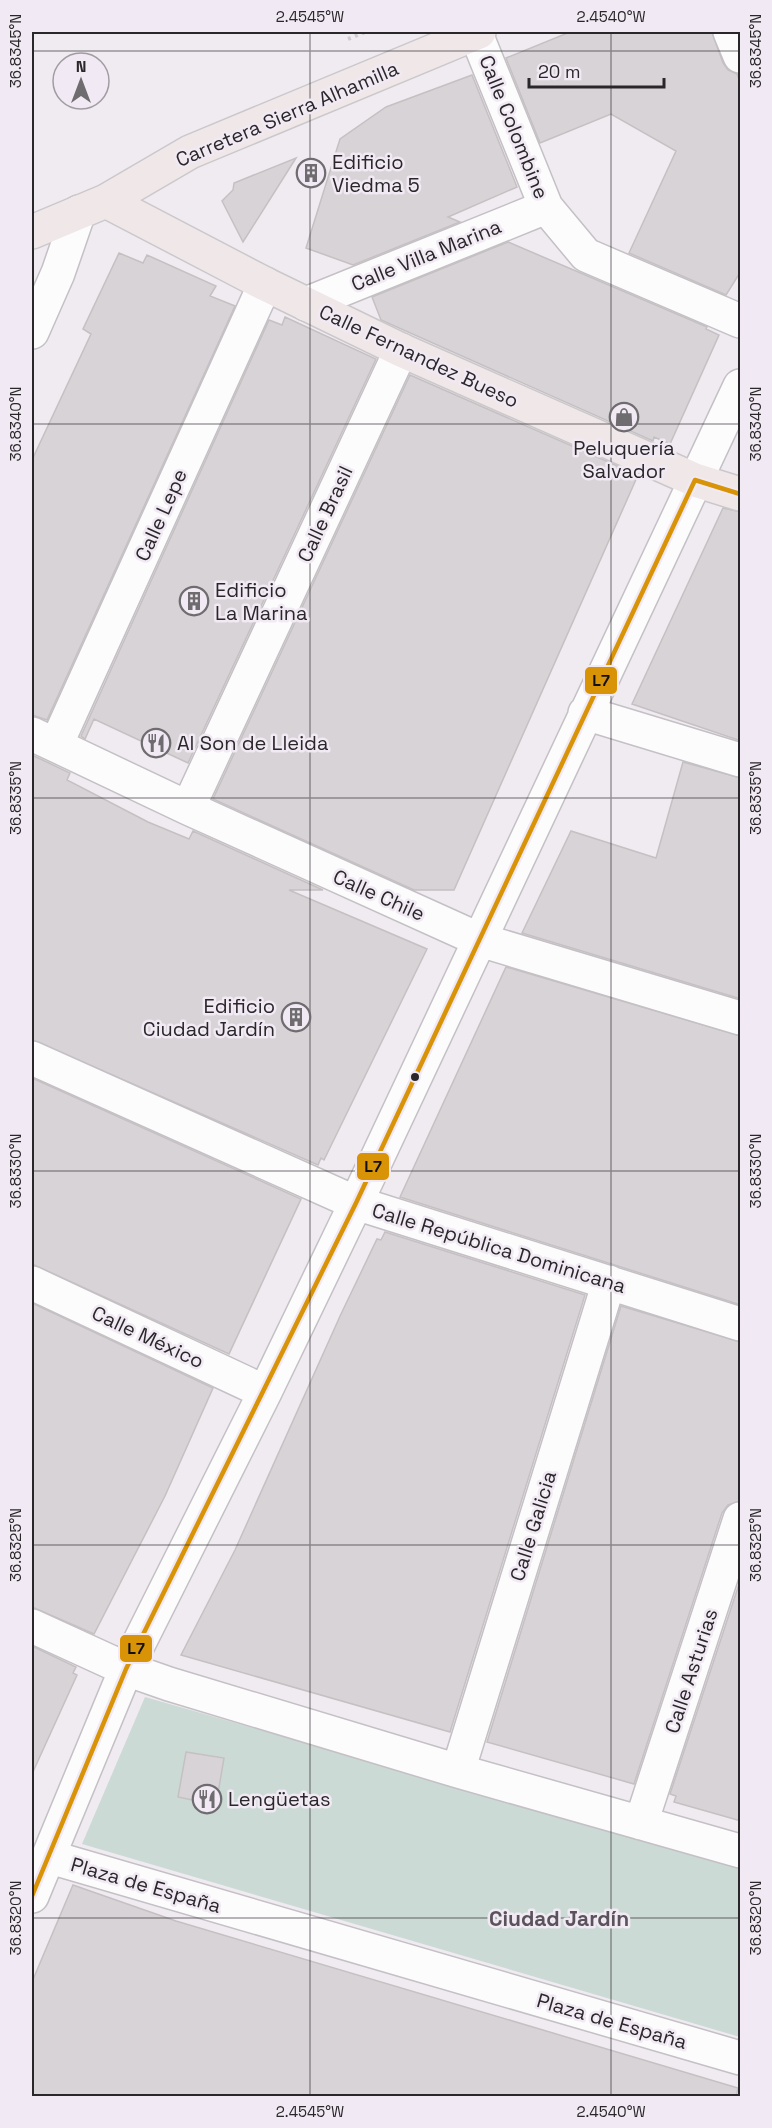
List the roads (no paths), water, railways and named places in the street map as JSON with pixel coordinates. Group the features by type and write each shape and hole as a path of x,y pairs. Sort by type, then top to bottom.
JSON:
{"main road":[{"name":"Carretera Sierra Alhamilla","path":"32,232 93,206 190,152 478,33"},
{"name":"Calle Fernandez Bueso","path":"93,206 265,284 401,350 695,480 741,494"}],"street":[{"path":"730,32 741,56"},
{"name":"Calle Colombine","path":"478,33 546,207 586,255 741,321"},
{"path":"32,332 58,273 93,206"},
{"name":"Calle Villa Marina","path":"306,304 546,207"},
{"name":"Calle Lepe","path":"44,740 265,284"},
{"name":"Calle Brasil","path":"188,808 401,350"},
{"name":"Plaza de España","path":"741,386 356,1203 265,1392 126,1670 50,1857 741,2058"},
{"path":"585,713 741,760"},
{"name":"Calle Chile","path":"44,740 480,940 741,1018"},
{"name":"Calle República Dominicana","path":"32,1058 356,1203 741,1324"},
{"name":"Calle Galicia","path":"458,1771 609,1282"},
{"name":"Calle México","path":"32,1283 265,1392"},
{"name":"Calle Asturias","path":"641,1823 741,1519"},
{"path":"32,1626 126,1670 458,1771 741,1851"},
{"path":"32,1896 50,1857"}],"place":[{"name":"Edificio Viedma 5","path":"311,173"},
{"name":"Peluquería Salvador","path":"624,417"},
{"name":"Edificio La Marina","path":"194,601"},
{"name":"Al Son de Lleida","path":"156,743"},
{"name":"Edificio Ciudad Jardín","path":"296,1017"},
{"name":"Lengüetas","path":"207,1799"}],"district":[{"name":"Ciudad Jardín","path":"559,1919"}]}
